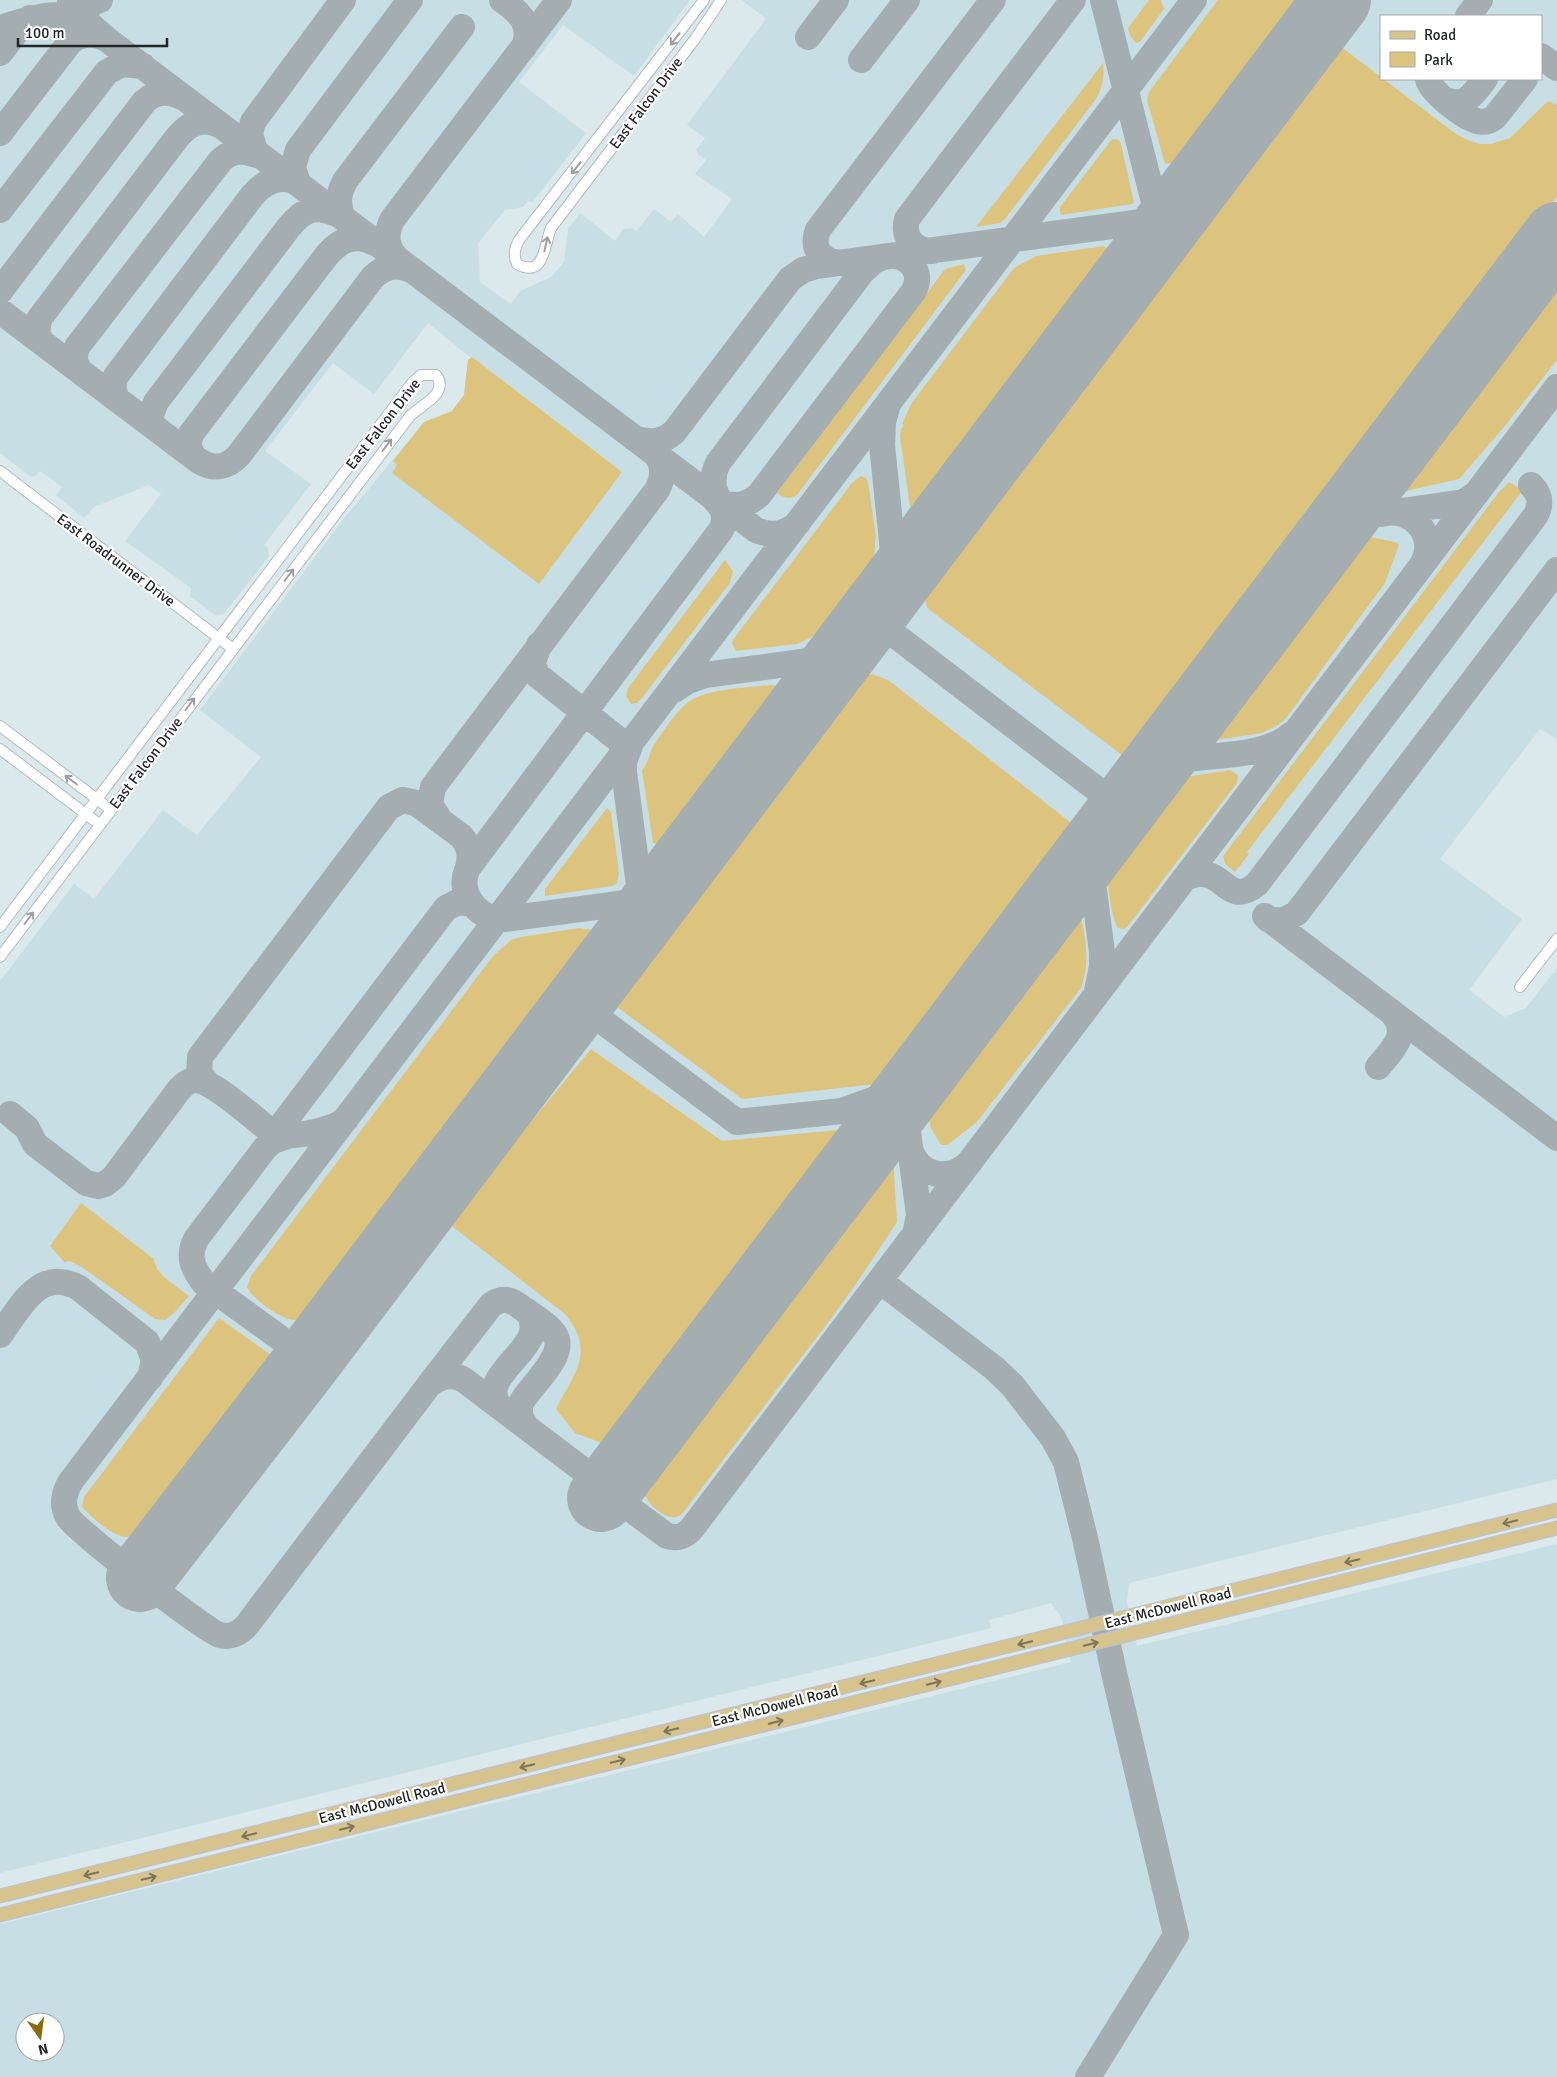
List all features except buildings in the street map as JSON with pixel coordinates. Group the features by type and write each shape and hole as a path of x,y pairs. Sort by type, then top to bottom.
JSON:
{"main road":[{"name":"East McDowell Road","path":"0,1896 1557,1510"},
{"name":"East McDowell Road","path":"0,1915 1557,1528"}],"street":[{"name":"East Falcon Drive","path":"704,0 519,240 514,253 514,259 517,264 532,268 541,262 551,228 695,39 721,0"},
{"name":"East Falcon Drive","path":"0,927 412,383 421,375 436,375 440,385 438,392 410,416 110,809 0,957"},
{"name":"East Roadrunner Drive","path":"0,471 233,649"},
{"path":"0,726 110,809"},
{"path":"0,749 99,824"},
{"path":"1520,987 1557,939"}],"shaded area":[{"path":"0,0 690,0 634,76 563,25 519,82 586,133 532,203 528,201 523,207 505,210 478,243 480,282 511,304 520,291 551,277 564,262 568,229 580,213 615,241 623,229 631,228 636,231 654,209 671,222 678,214 704,237 732,199 695,174 706,160 696,150 705,138 687,125 766,19 742,0 1557,0 1557,739 1540,729 1440,859 1522,919 1469,990 1504,1017 1526,1008 1557,968 1557,1479 1129,1583 1127,1601 1137,1646 1557,1544 1557,2077 0,2077 0,1924 1071,1662 1061,1617 1051,1603 989,1620 991,1628 0,1873 0,981 74,884 94,899 163,810 197,835 261,757 200,710 342,521 424,422 452,411 464,395 468,360 471,358 428,323 374,394 333,363 265,451 311,484 264,545 267,547 269,556 224,614 215,615 190,596 191,588 125,541 161,494 149,485 94,507 84,518 56,495 62,487 40,471 36,476 31,477 0,453"}],"green space":[{"path":"1149,0 1161,0 1164,9 1140,42 1136,43 1130,36 1128,28"},
{"path":"1218,0 1299,0 1176,162 1165,164 1147,100 1149,92"},
{"path":"1340,46 1380,76 1380,80 1385,80 1456,134 1480,144 1491,144 1510,138 1548,101 1557,105 1557,197 1137,750 1122,755 927,608 925,598 927,588"},
{"path":"1103,63 1104,74 1096,99 1005,219 1000,223 976,227"},
{"path":"1112,139 1119,140 1121,144 1134,203 1062,215 1060,207"},
{"path":"1104,246 1109,252 918,505 910,507 900,437 901,429 904,425 902,424 911,404 1014,268 1036,256"},
{"path":"964,264 966,270 797,495 787,498 777,493 945,269"},
{"path":"1557,276 1557,360 1505,426 1459,479 1393,494"},
{"path":"472,357 622,472 539,584 392,473 397,465 393,461 424,422 452,411 464,395 468,360"},
{"path":"861,476 866,478 868,482 876,536 874,556 864,574 826,625 810,638 797,644 736,651 732,643 735,637 852,483"},
{"path":"1509,482 1523,490 1247,852 1249,854 1235,872 1225,864 1223,856 1499,492"},
{"path":"1370,537 1395,542 1399,545 1385,583 1287,717 1278,725 1262,733 1213,739 1211,735 1213,731 1355,543"},
{"path":"725,560 733,571 730,583 642,698 637,703 631,704 626,696 628,688"},
{"path":"872,674 888,680 1070,822 1072,831 1067,844 982,952 885,1083 742,1099 617,1007 858,677"},
{"path":"775,685 775,692 663,842 660,845 653,843 642,770 653,746 670,722 687,703 705,694 727,689"},
{"path":"1230,770 1238,775 1237,783 1128,926 1124,929 1118,928 1110,898 1109,867 1178,778"},
{"path":"607,808 611,812 619,873 617,883 612,886 545,896 545,889"},
{"path":"1075,914 1081,917 1086,944 1086,970 1081,988 976,1123 947,1145 941,1145 931,1128 926,1108"},
{"path":"579,928 593,930 592,934 302,1316 296,1320 290,1319 276,1313 261,1303 247,1287 251,1276 493,956 511,940"},
{"path":"591,1049 722,1141 849,1129 628,1424 602,1443 575,1433 556,1409 575,1373 581,1351 574,1327 565,1314 448,1223"},
{"path":"891,1155 893,1156 897,1222 830,1320 683,1512 677,1517 671,1517 658,1511 652,1506 644,1493 644,1481"},
{"path":"81,1203 154,1259 155,1265 162,1275 189,1296 165,1320 155,1319 82,1267 70,1261 64,1262 50,1246"},
{"path":"219,1318 271,1355 137,1535 123,1537 115,1534 100,1524 82,1507 84,1497"}],"taxiway":[{"path":"70,0 79,15 105,38 756,530 773,534 788,530 798,523"},
{"path":"91,27 88,23 87,11 91,4 100,0"},
{"path":"255,151 250,134 253,122 343,0"},
{"path":"298,184 293,167 298,150 410,0"},
{"path":"502,0 523,19 527,32 524,47"},
{"path":"397,259 388,241 388,231 392,220 559,0"},
{"path":"808,37 836,0"},
{"path":"861,60 907,0"},
{"path":"844,263 830,261 820,254 816,244 818,230 993,0"},
{"path":"933,251 920,249 911,242 906,232 907,219 1073,0"},
{"path":"1103,0 1157,214 1155,233 1148,249"},
{"path":"608,1489 464,1380 451,1376 437,1379 429,1385 247,1625 238,1632 227,1636 210,1630 115,1559 68,1517 64,1503 65,1494 71,1481 1194,0"},
{"path":"1469,15 1480,0"},
{"path":"0,28 35,18 57,15 79,20 90,27"},
{"path":"0,53 21,26 30,18"},
{"path":"343,218 339,199 345,181 462,27"},
{"path":"0,133 70,42 78,37 87,35 105,38"},
{"path":"1542,57 1557,68"},
{"path":"0,210 107,72 122,64 143,66"},
{"path":"1428,80 1448,103 1471,119 1482,122 1489,121 1495,117 1524,80"},
{"path":"1446,100 1453,102 1464,101 1473,94 1484,80"},
{"path":"0,291 144,102 154,95 163,93 184,98"},
{"path":"42,342 37,334 39,319 176,139 185,129 196,123 208,122 221,126"},
{"path":"79,370 74,359 77,347 221,160 236,152 251,153 262,157"},
{"path":"118,400 114,388 116,376 252,196 271,181 282,179 294,181"},
{"path":"634,438 656,441 666,438 675,431 790,279 803,270 816,266 1149,221 1164,218 1185,199"},
{"path":"158,430 153,425 150,417 156,402 289,227 305,212 311,210 316,209 337,214"},
{"path":"194,457 188,446 191,434 332,249 349,239 355,238 375,243"},
{"path":"716,500 722,503 738,505 749,502 759,495 913,292 917,280 914,269 907,260 895,256"},
{"path":"725,506 717,496 713,480 718,463 862,272 874,261 883,257"},
{"path":"0,311 199,461 210,466 220,466 230,463 239,455 373,277 382,270 397,266 413,271"},
{"path":"606,1491 667,1536 675,1537 688,1533 1557,387"},
{"path":"887,408 883,422 882,445 896,581 884,609 886,624 896,636 1103,794 1123,794 1141,784"},
{"path":"439,819 430,804 433,787 657,490 662,472 661,463 656,454"},
{"path":"1184,879 1203,874 1217,879 1234,891 1240,892 1248,890 1257,884 1536,515 1539,499 1531,485"},
{"path":"1331,533 1338,526 1353,518 1457,503 1465,501 1477,493"},
{"path":"656,899 497,920 488,917 469,900 466,892 465,876 468,868 721,530 724,514 715,500"},
{"path":"1393,512 1411,518 1423,530 1427,547 1422,565"},
{"path":"1268,919 1283,921 1297,913 1557,570"},
{"path":"674,690 688,681 705,675 816,660 841,654 860,636 869,632 879,631 896,636"},
{"path":"539,645 533,663 537,675 619,740 624,752 624,766"},
{"path":"1151,771 1183,760 1256,751 1269,747 1292,734"},
{"path":"630,746 624,762 624,772 643,915"},
{"path":"1102,836 1108,815 1103,794"},
{"path":"208,1084 199,1073 200,1057 389,807 403,800 416,803 461,836 469,851 468,868"},
{"path":"1089,853 1102,952 1102,966 1097,991"},
{"path":"275,1134 446,908 458,902 472,904"},
{"path":"1265,916 1557,1138"},
{"path":"578,1003 737,1122 842,1111 914,1085"},
{"path":"1378,1067 1393,1048 1400,1035 1398,1021 1393,1014"},
{"path":"10,1114 27,1128 35,1144 86,1183 99,1186 114,1177 178,1091 191,1080 204,1082 213,1087 235,1102 271,1132 299,1135 331,1127 346,1119"},
{"path":"914,1085 907,1099 905,1109 919,1215 915,1235"},
{"path":"288,1136 273,1141 265,1148 196,1239 193,1245 192,1262 204,1283 309,1359"},
{"path":"910,1149 920,1165 927,1171 936,1174 953,1173 962,1169 970,1162"},
{"path":"880,1281 994,1368 1012,1385 1053,1438 1066,1462 1176,1935 1088,2077"},
{"path":"0,1335 23,1302 32,1293 42,1286 53,1282 65,1283 79,1288 147,1342 154,1360 150,1378"},
{"path":"429,1385 491,1305 503,1300 511,1301 548,1327 555,1335 558,1343 552,1362 520,1405 520,1415 526,1427"},
{"path":"501,1408 495,1396 496,1384 503,1372 531,1337 533,1324 527,1311"}],"runway":[{"path":"140,1578 309,1359 1337,0"},
{"path":"601,1498 1557,236"}]}
